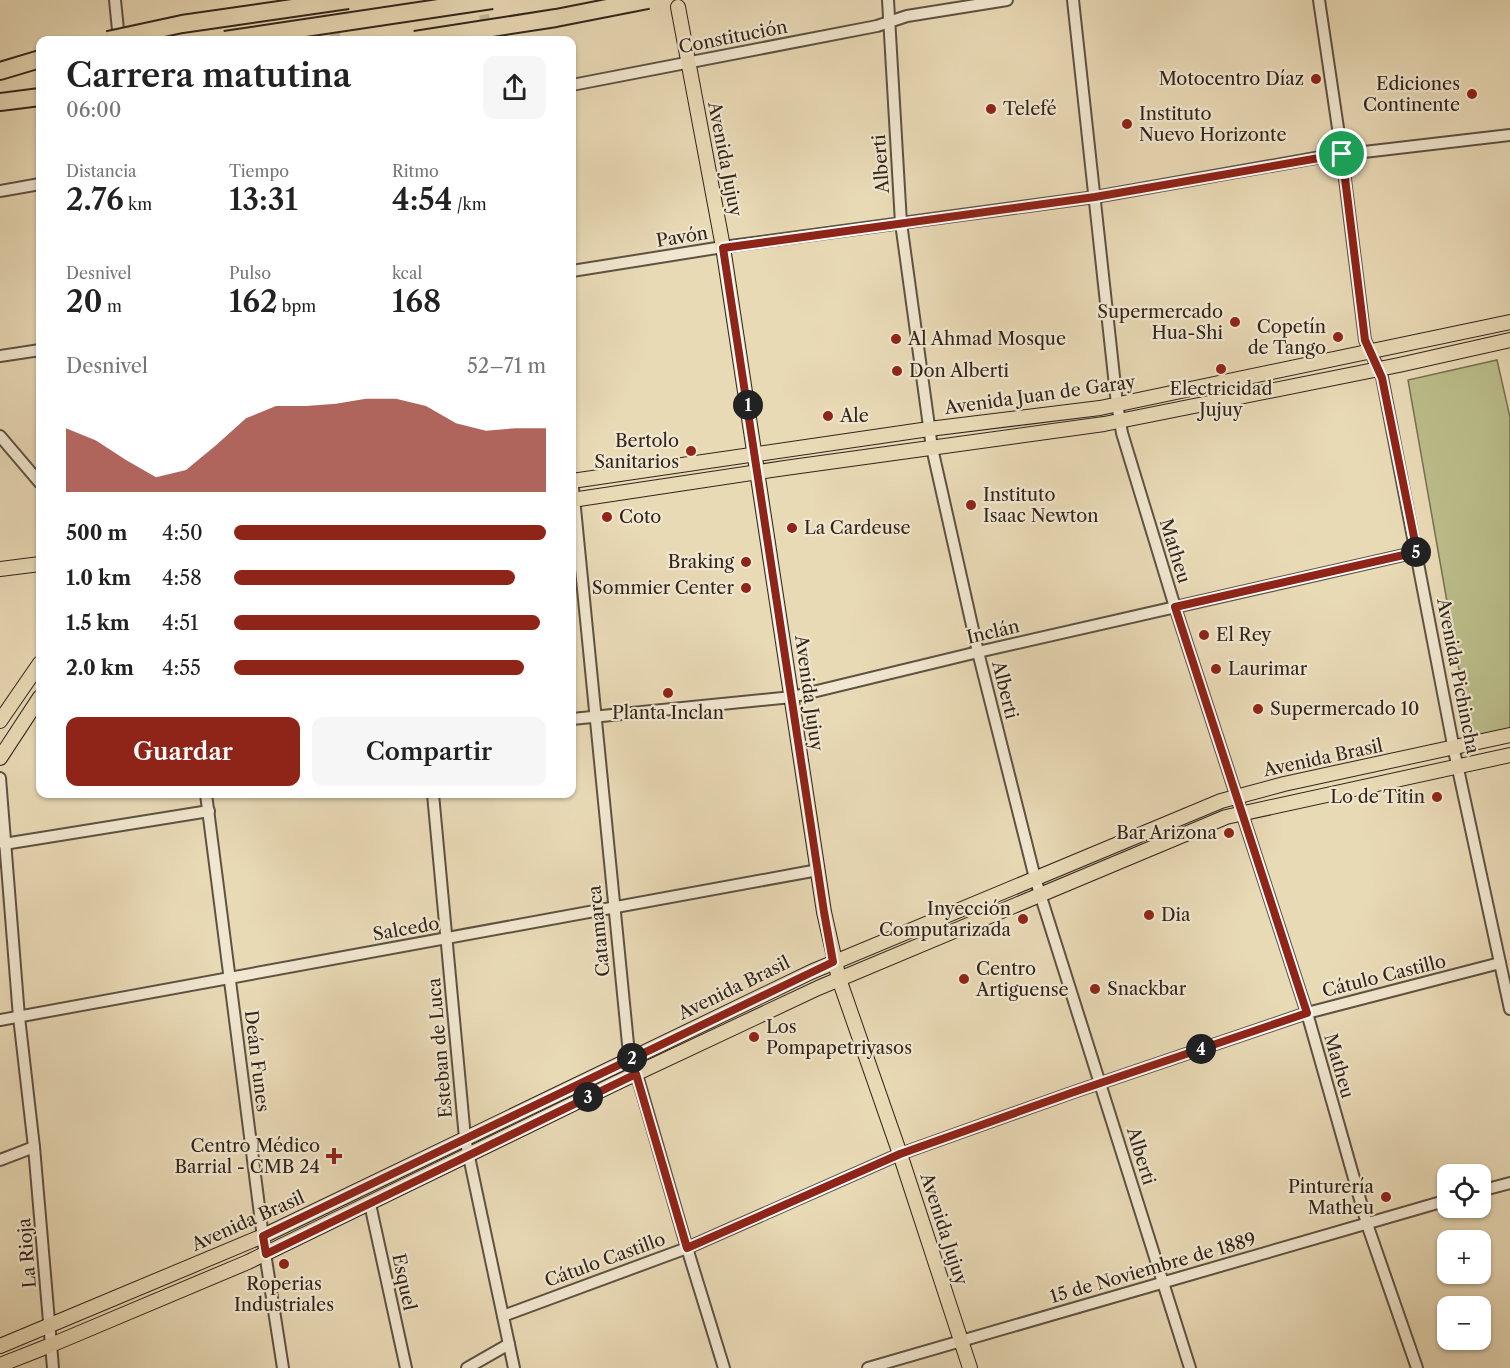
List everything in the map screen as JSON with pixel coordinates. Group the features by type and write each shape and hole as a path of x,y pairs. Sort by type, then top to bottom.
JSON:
{"highway":[{"path":"126,36 182,24 348,0"},
{"path":"252,36 492,0"},
{"path":"441,36 556,18 648,0"},
{"path":"0,73 36,60"},
{"path":"0,73 36,68"},
{"path":"0,102 36,98"},
{"path":"0,102 36,105"}],"main road":[{"name":"Avenida Jujuy","path":"678,7 723,248 833,962 900,1154 970,1368"},
{"name":"Avenida Juan de Garay","path":"576,479 929,429 1100,408 1510,321"},
{"name":"Avenida Juan de Garay","path":"576,500 1120,421 1510,340"},
{"path":"0,569 36,564"},
{"path":"0,721 36,669"},
{"path":"0,758 36,703"},
{"name":"Avenida Brasil","path":"0,1346 263,1236 833,962 1238,795 1510,735"},
{"name":"Avenida Brasil","path":"0,1365 266,1254 469,1154 839,979 1226,817 1510,755"}],"street":[{"path":"115,0 119,36"},
{"name":"Alberti","path":"888,0 901,223 932,448 978,652 1035,878 1190,1368"},
{"name":"Constitución","path":"576,84 878,26 907,16 1007,0"},
{"name":"Matheu","path":"1073,0 1120,421 1175,607 1307,1013 1367,1224 1417,1368"},
{"name":"Avenida Pichincha","path":"1319,0 1342,154 1364,334 1382,378 1454,748 1510,1009"},
{"name":"Pavón","path":"576,270 1095,197 1342,154 1510,135"},
{"path":"0,191 36,185"},
{"path":"0,356 36,351"},
{"path":"0,436 36,478"},
{"name":"Catamarca","path":"576,530 628,1044 724,1368"},
{"name":"Inclán","path":"576,719 792,697 978,652 1417,552"},
{"name":"La Rioja","path":"0,778 19,1017 34,1147 53,1368"},
{"name":"Deán Funes","path":"206,798 263,1236 283,1368"},
{"name":"Esteban de Luca","path":"433,798 465,1138 514,1368"},
{"path":"4,844 208,811"},
{"name":"Salcedo","path":"0,1020 818,870"},
{"name":"Cátulo Castillo","path":"503,1316 687,1248 900,1154 1307,1013 1500,963"},
{"path":"0,1160 34,1147"},
{"path":"1491,1188 1510,1183"},
{"name":"15 de Noviembre de 1889","path":"868,1368 1437,1203"},
{"name":"Esquel","path":"369,1204 406,1368"},
{"path":"467,1368 509,1344"}],"green space":[{"path":"1497,360 1510,417 1510,729 1471,738 1408,380"}],"tunnel":[{"path":"329,0 335,36"},
{"path":"481,0 488,36"}],"place":[{"name":"Motocentro Díaz","path":"1316,79"},
{"name":"Ediciones Continente","path":"1472,94"},
{"name":"Telefé","path":"991,109"},
{"name":"Instituto Nuevo Horizonte","path":"1127,124"},
{"name":"Supermercado Hua-Shi","path":"1235,322"},
{"name":"Copetín de Tango","path":"1338,337"},
{"name":"Al Ahmad Mosque","path":"896,339"},
{"name":"Electricidad Jujuy","path":"1221,369"},
{"name":"Don Alberti","path":"897,371"},
{"name":"Ale","path":"828,416"},
{"name":"Bertolo Sanitarios","path":"691,451"},
{"name":"Instituto Isaac Newton","path":"971,505"},
{"name":"Coto","path":"607,517"},
{"name":"La Cardeuse","path":"792,528"},
{"name":"Braking","path":"746,562"},
{"name":"Sommier Center","path":"746,588"},
{"name":"El Rey","path":"1204,635"},
{"name":"Laurimar","path":"1216,669"},
{"name":"Planta Inclan","path":"668,693"},
{"name":"Supermercado 10","path":"1258,709"},
{"name":"Lo de Titin","path":"1437,797"},
{"name":"Bar Arizona","path":"1229,833"},
{"name":"Dia","path":"1149,915"},
{"name":"Inyección Computarizada","path":"1023,919"},
{"name":"Centro Artiguense","path":"964,979"},
{"name":"Snackbar","path":"1095,989"},
{"name":"Los Pompapetriyasos","path":"754,1037"},
{"name":"Centro Médico Barrial - CMB 24","path":"334,1156"},
{"name":"Pinturería Matheu","path":"1386,1197"},
{"name":"Roperias Industriales","path":"284,1264"}],"route":[{"path":"1342,154 1365,340 1382,378 1417,552 1175,607 1307,1013 900,1154 687,1248 636,1074 266,1254 263,1236 833,962 723,248 1095,197 1342,154"}]}
